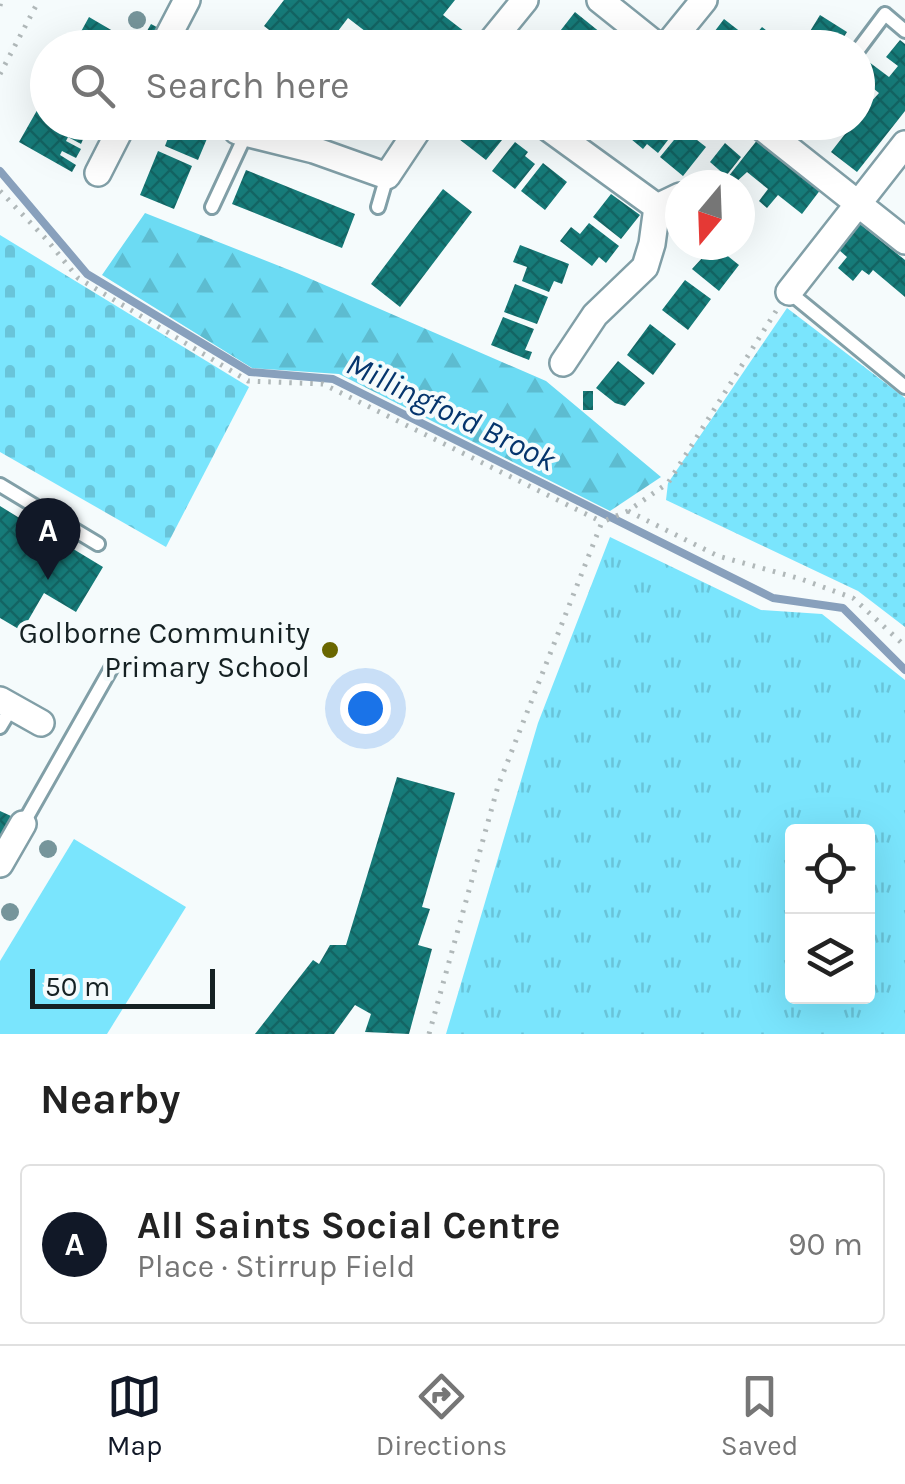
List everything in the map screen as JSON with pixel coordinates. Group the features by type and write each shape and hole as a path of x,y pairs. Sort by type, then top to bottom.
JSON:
{"street":[{"path":"171,30 187,0"},
{"path":"501,30 525,0"},
{"path":"600,0 639,30"},
{"path":"678,30 704,0"},
{"path":"98,173 115,140"},
{"path":"274,140 387,176 411,140"},
{"path":"569,140 665,199"},
{"path":"778,140 905,242"},
{"path":"789,292 905,144"},
{"path":"562,362 594,314 645,267 665,211"},
{"path":"4,711 41,723"},
{"path":"0,864 23,824"}],"lane":[{"path":"873,30 885,14 905,31"},
{"path":"212,208 239,140"},
{"path":"784,145 788,140"},
{"path":"378,207 387,176"},
{"path":"789,292 905,387"},
{"path":"0,485 98,544"},
{"path":"23,824 112,667"}],"path":[{"path":"0,74 39,0"},
{"path":"0,192 48,240 78,278 248,381 323,384 602,522"},
{"path":"428,1034 498,786 602,522 628,511 668,483 789,292"},
{"path":"628,511 718,556 853,598 905,646"}],"green space":[{"path":"145,213 297,273 546,381 661,477 610,511 339,374 252,368 102,275"},
{"path":"0,235 249,387 166,547 0,452"},
{"path":"787,308 905,398 905,627 858,591 666,500 668,483"},
{"path":"610,537 761,610 822,614 905,680 905,1034 446,1034 538,723"},
{"path":"74,839 186,907 107,1034 0,1034 0,961"}],"building":[{"path":"284,0 455,0 443,15 462,30 364,30 348,18 339,30 269,30 264,26"},
{"path":"575,12 597,30 561,30"},
{"path":"820,15 844,30 811,30"},
{"path":"89,17 111,30 82,30"},
{"path":"724,19 738,30 716,30"},
{"path":"900,40 905,44 905,111 857,172 831,152 840,140 875,140 875,97 879,93 875,90 875,66 889,77 898,66 886,57"},
{"path":"30,123 30,140 66,140 81,149 76,158 62,151 60,155 76,165 72,172 19,142"},
{"path":"167,140 206,140 198,160 165,146"},
{"path":"460,140 502,140 486,160"},
{"path":"632,140 668,140 658,153 647,144 643,149"},
{"path":"674,140 697,140 706,147 688,170 676,170 660,157"},
{"path":"757,140 821,189 802,214 778,195 767,208 759,201 768,189 755,178 755,170 734,170"},
{"path":"515,142 535,164 515,189 492,171"},
{"path":"725,143 741,157 731,170 719,170 710,162"},
{"path":"158,151 192,166 174,209 140,195"},
{"path":"543,163 567,182 545,210 521,191"},
{"path":"246,170 355,214 342,248 232,204"},
{"path":"443,189 472,212 400,307 371,284"},
{"path":"611,194 640,215 621,239 593,217"},
{"path":"589,223 619,246 606,263 599,257 592,266 560,241 571,227 580,234"},
{"path":"860,224 905,260 905,297 873,270 869,275 862,270 853,281 838,268 847,257 839,250"},
{"path":"520,245 569,264 562,284 554,281 549,292 522,281 527,267 513,262"},
{"path":"700,260 733,260 739,265 719,291 692,269"},
{"path":"685,280 711,299 688,330 662,310"},
{"path":"515,284 548,297 537,324 504,312"},
{"path":"503,317 534,329 525,350 532,352 529,360 491,345"},
{"path":"650,324 676,344 653,375 627,355"},
{"path":"618,361 645,383 625,406 596,388"},
{"path":"583,391 593,391 593,410 583,410"},
{"path":"0,506 34,527 40,517 70,535 65,544 103,567 76,612 44,593 22,631 0,618"},
{"path":"397,777 455,793 422,907 430,909 418,945 432,949 409,1034 365,1032 371,1014 355,1005 334,1034 255,1034 313,960 319,964 330,945 346,945"},
{"path":"0,811 11,816 0,837"}],"waterway":[{"name":"Millingford Brook","path":"0,171 87,274 250,372 333,379 773,598 843,608 905,670"}],"place":[{"name":"All Saints Social Centre","path":"48,580"},
{"name":"Golborne Community Primary School","path":"330,650"}]}
